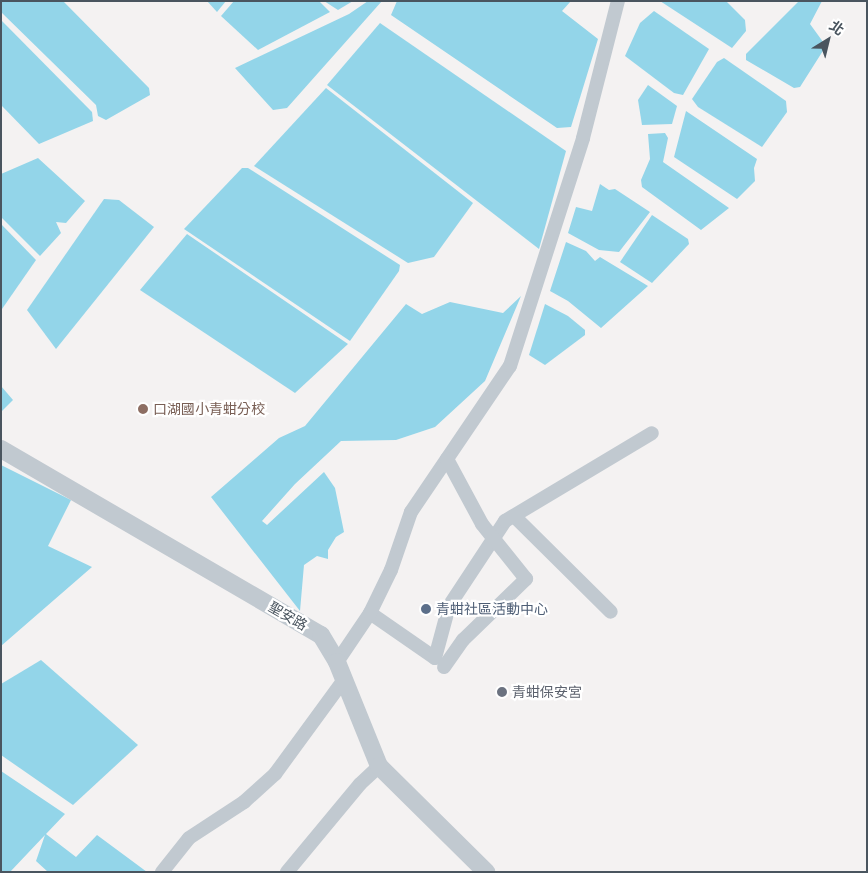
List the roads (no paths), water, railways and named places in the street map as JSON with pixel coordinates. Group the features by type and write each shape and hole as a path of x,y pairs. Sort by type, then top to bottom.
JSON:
{"street":[{"path":"337,662 370,613 391,570 411,512 510,366 583,138 618,1"},
{"path":"370,613 435,658 450,606 505,521 652,433"},
{"name":"聖安路","path":"1,449 321,635 337,662 343,681 379,766 486,872"},
{"path":"444,667 463,640 526,579 492,540 447,459"},
{"path":"514,516 611,612"},
{"path":"162,872 189,838 244,802 275,774 343,681"},
{"path":"287,872 360,784 379,766"}],"water":[{"path":"1,1 63,1 149,88 150,95 106,120 98,116 96,105 1,12"},
{"path":"207,1 226,1 217,12"},
{"path":"234,1 319,1 330,12 258,50 221,16"},
{"path":"324,1 353,1 338,10"},
{"path":"368,1 382,1 287,108 273,110 235,68 349,14"},
{"path":"397,1 571,1 562,11 598,39 571,127 557,128 391,15"},
{"path":"660,1 726,1 745,20 746,31 732,48"},
{"path":"799,1 822,1 810,24 826,46 800,87 794,88 746,60 746,54"},
{"path":"654,11 709,49 683,95 674,93 625,56 640,23"},
{"path":"1,20 92,112 93,121 39,144 1,105"},
{"path":"380,23 566,151 539,249 327,85"},
{"path":"724,58 786,101 787,112 762,147 698,107 692,99 717,62"},
{"path":"648,85 677,106 672,124 642,125 638,100"},
{"path":"326,88 473,203 434,257 408,263 254,166"},
{"path":"686,111 757,159 754,168 755,181 737,199 674,157"},
{"path":"665,133 668,138 663,162 729,208 701,230 642,187 641,180 650,159 648,134"},
{"path":"38,158 85,201 66,223 56,222 61,233 40,256 1,217 1,174"},
{"path":"242,168 248,168 400,265 399,271 350,341 184,229"},
{"path":"600,184 609,190 615,189 650,212 619,252 599,250 568,233 576,207 592,211"},
{"path":"104,199 119,200 154,227 56,349 27,310"},
{"path":"652,215 688,239 689,244 652,283 620,262"},
{"path":"1,224 36,260 2,309 1,309"},
{"path":"187,234 348,344 295,393 140,290"},
{"path":"566,242 586,251 595,261 600,257 648,286 601,328 568,301 550,291"},
{"path":"521,296 485,381 435,427 396,440 341,441 295,484 262,521 267,525 324,472 335,488 344,532 336,537 328,550 328,559 317,556 304,565 300,611 211,497 279,438 305,426 406,304 422,314 450,302 503,313"},
{"path":"545,304 568,316 585,330 585,335 545,365 529,355"},
{"path":"1,386 13,400 1,412"},
{"path":"1,465 71,500 48,546 92,567 1,646"},
{"path":"41,660 138,745 73,805 1,755 1,684"},
{"path":"1,771 65,814 46,834 76,857 97,835 147,872 48,872 36,861 45,835 10,872 1,872"}],"place":[{"name":"口湖國小青蚶分校","path":"143,409"},
{"name":"青蚶社區活動中心","path":"426,609"},
{"name":"青蚶保安宮","path":"502,692"}]}
